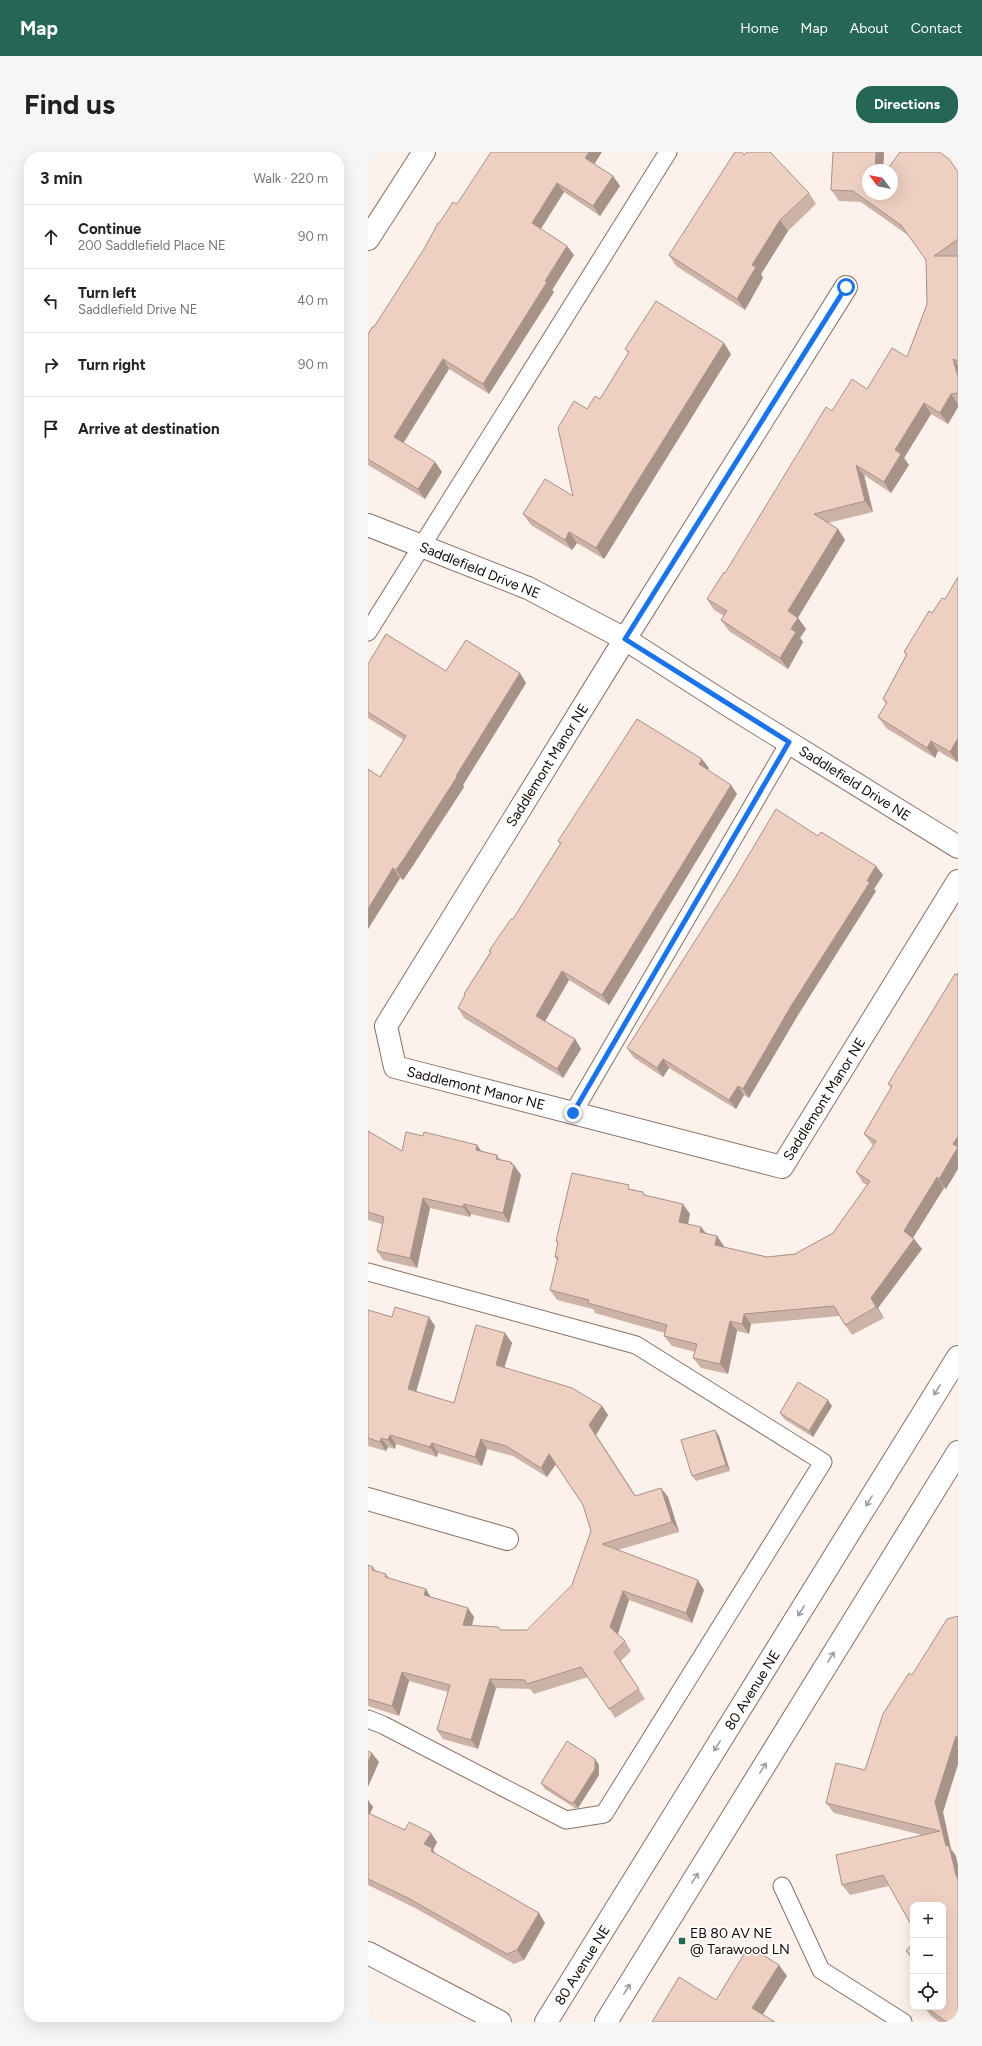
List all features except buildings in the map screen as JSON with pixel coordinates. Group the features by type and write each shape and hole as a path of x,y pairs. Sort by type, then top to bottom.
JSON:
{"street":[{"path":"368,239 424,152"},
{"path":"625,639 846,287"},
{"name":"Saddlefield Drive NE","path":"368,525 528,588 625,639 958,846"},
{"name":"Saddlemont Manor NE","path":"625,639 386,1026 395,1067 782,1167 958,880"},
{"name":"80 Avenue NE","path":"546,2022 958,1357"},
{"path":"606,2022 958,1452"},
{"path":"368,1500 507,1539"},
{"path":"368,1953 500,2022"}],"lane":[{"path":"368,632 420,546 668,152"},
{"path":"573,1113 789,742"},
{"path":"368,1272 636,1345 823,1462 604,1814 566,1820 383,1725 368,1719"},
{"path":"782,1886 821,1970 903,2022"}],"place":[{"name":"EB 80 AV NE @ Tarawood LN","path":"682,1941"}],"route":[{"path":"573,1113 789,742 625,639 846,287"}]}
